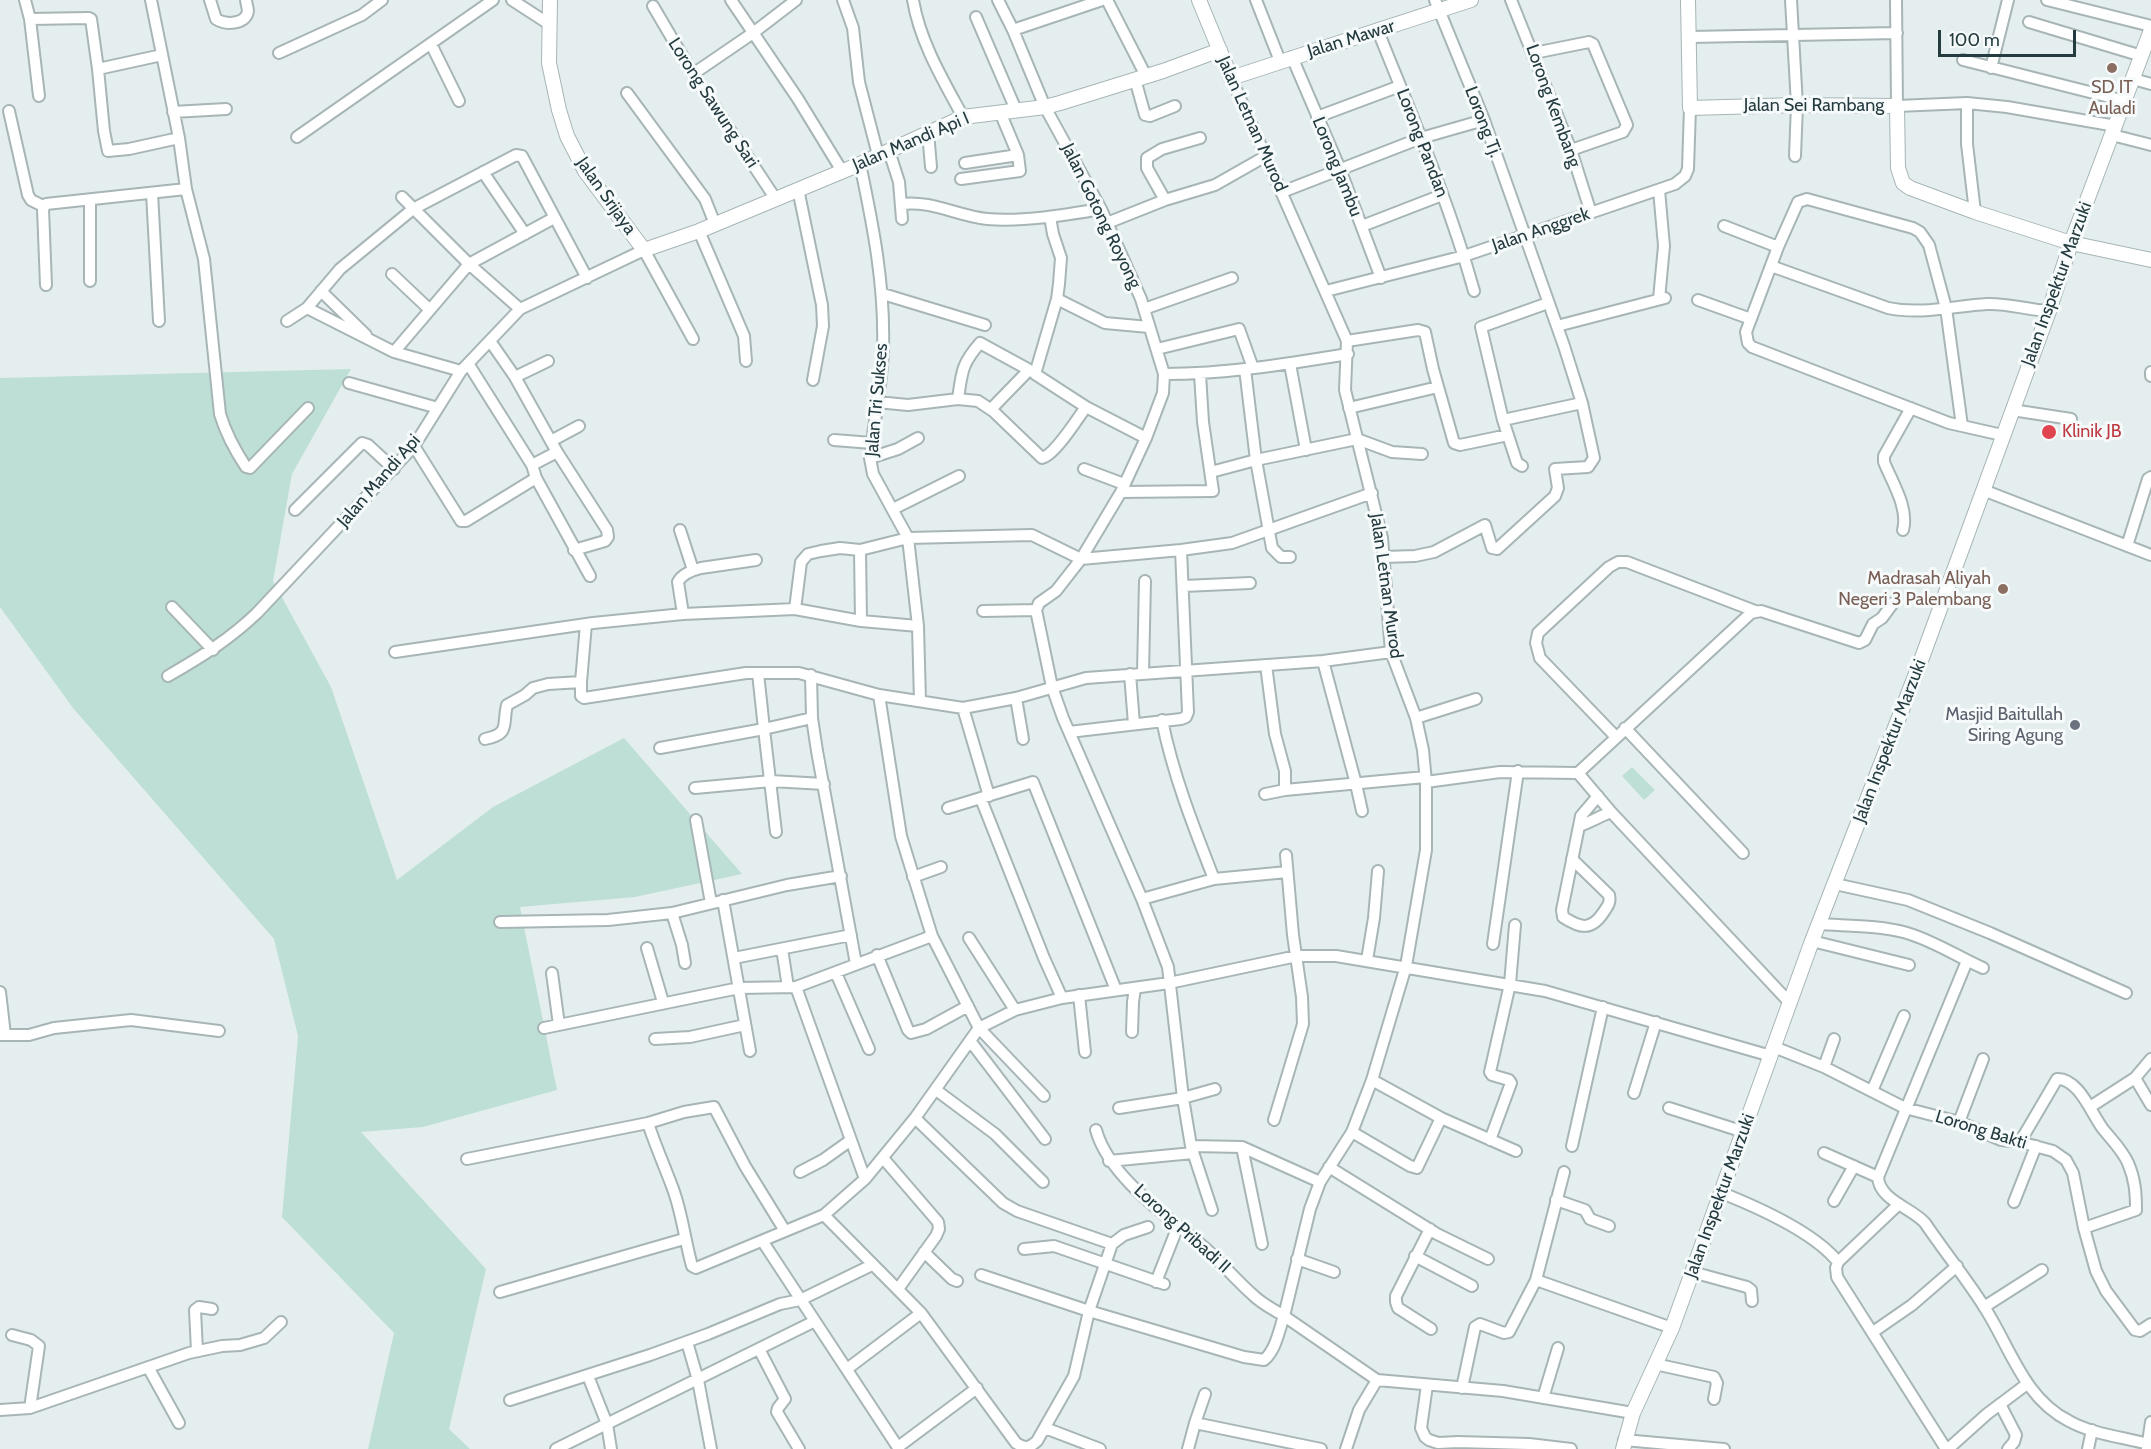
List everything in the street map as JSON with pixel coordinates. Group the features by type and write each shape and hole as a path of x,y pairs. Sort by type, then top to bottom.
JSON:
{"street":[{"path":"25,0 30,19 39,96"},
{"path":"151,0 179,138 186,189 204,258 220,414 225,432 248,468 308,408"},
{"path":"210,0 216,19 225,23 233,23 245,16 248,10 246,0"},
{"path":"279,52 362,15 382,0"},
{"path":"297,137 493,0"},
{"path":"512,0 549,24"},
{"name":"Jalan Srijaya","path":"550,0 549,63 567,136 585,171 644,250"},
{"path":"731,0 798,99 842,171"},
{"path":"693,74 796,0"},
{"path":"843,0 853,28 859,82 883,153 898,176 902,219"},
{"path":"913,0 924,38 963,117"},
{"name":"Jalan Gotong Royong","path":"998,0 1045,106 1101,209 1144,309 1164,374 1162,393 1146,438 1122,488 1081,559 1056,591 1039,603 1036,610"},
{"path":"1013,30 1104,0 1141,78 1145,115 1150,116 1175,106"},
{"name":"Jalan Letnan Murod","path":"1089,1311 1244,1357 1264,1360 1271,1352 1284,1316 1297,1259 1320,1182 1352,1132 1372,1080 1406,966 1426,850 1423,750 1416,718 1391,652 1382,538 1346,390 1347,342 1198,0"},
{"name":"Lorong Jambu","path":"1256,0 1317,117 1340,169 1381,278"},
{"name":"Jalan Mawar","path":"1232,78 1378,31 1437,5 1471,0"},
{"name":"Lorong Kembang","path":"1511,0 1571,150 1591,213"},
{"path":"1689,0 1690,108"},
{"path":"1791,0 1797,105 1795,156"},
{"path":"1896,0 1897,106 1967,103 2019,109 2114,131 2151,145"},
{"path":"1991,68 2008,0"},
{"path":"2047,0 2151,28"},
{"name":"Lorong Tj.","path":"1384,557 1415,556 1434,552 1485,525 1492,548 1497,549 1555,496 1558,488 1555,468 1588,466 1593,462 1594,454 1582,403 1557,326 1484,120 1437,5"},
{"name":"Lorong Sawung Sari","path":"653,6 693,74 775,198"},
{"path":"976,17 1016,110"},
{"path":"30,19 90,18 108,151 138,148 179,138"},
{"path":"2029,22 2142,57"},
{"name":"Jalan Inspektur Marzuki","path":"1624,1445 1633,1413 1672,1328 1812,940 1919,666 2151,28"},
{"name":"Lorong Pandan","path":"1378,31 1421,138 1464,256 1474,291"},
{"path":"1689,37 1897,33"},
{"path":"1534,53 1589,42 1593,44 1627,125 1623,132 1571,150"},
{"path":"431,44 459,101"},
{"name":"Jalan Mandi Api I","path":"644,250 699,231 860,164 963,117 1045,106 1141,78 1220,50"},
{"path":"98,69 162,55"},
{"path":"1964,60 2125,101"},
{"path":"2133,79 2151,84"},
{"path":"1317,117 1400,86"},
{"path":"627,93 705,199 715,224"},
{"path":"1967,103 1967,144 1975,212"},
{"name":"Jalan Sei Rambang","path":"1690,108 1797,105 1897,106 1898,168 1903,183 1910,188 2071,243 2151,260"},
{"name":"Jalan Anggrek","path":"1326,291 1464,256 1659,190 1681,180 1688,170 1690,108"},
{"path":"173,112 226,109"},
{"path":"9,111 28,195 31,200 44,206 186,189"},
{"path":"961,179 1020,172 1018,155 1000,111"},
{"path":"1282,192 1421,138 1484,120"},
{"path":"928,132 931,167"},
{"path":"1165,200 1146,168 1147,158 1162,149 1200,138"},
{"path":"286,321 307,308 340,269 413,209 516,155 522,156 587,278"},
{"path":"965,163 1018,155"},
{"path":"1107,223 1165,200 1215,185 1266,156"},
{"name":"Jalan Tri Sukses","path":"860,164 874,231 882,294 883,350 870,458 873,474 908,538 918,626 920,701"},
{"path":"483,172 525,234"},
{"path":"798,189 822,304 823,326 813,380"},
{"path":"1557,326 1662,298 1664,246 1659,190"},
{"path":"152,193 159,321"},
{"path":"1362,226 1442,195"},
{"path":"402,197 469,264 520,309"},
{"path":"1962,426 1946,308 1929,245 1920,232 1802,199 1795,206 1751,319 1746,338 1752,347 1962,426 2002,435"},
{"path":"90,200 90,281"},
{"path":"901,204 930,204 986,219 1050,217 1101,209"},
{"path":"44,206 46,285"},
{"path":"993,411 994,406 1032,372 1057,299 1061,258 1050,217"},
{"path":"394,352 469,264 554,218"},
{"path":"1724,226 1778,247"},
{"path":"699,231 744,336 746,361"},
{"path":"644,250 693,339"},
{"name":"Jalan Mandi Api","path":"168,676 236,634 257,614 414,446 465,368 520,309 644,250"},
{"path":"1771,266 1888,308 1917,311 1990,304 2049,311"},
{"path":"392,274 430,310"},
{"path":"1144,309 1232,278"},
{"path":"321,291 374,343"},
{"path":"882,294 985,325"},
{"path":"1057,299 1104,322 1149,327"},
{"path":"1698,300 1751,319"},
{"path":"1522,466 1516,463 1503,420 1481,327 1548,303"},
{"path":"307,308 394,352 465,368 532,465 536,478 590,576"},
{"path":"1157,350 1239,329 1249,369 1256,460 1268,531 1272,548 1281,557 1290,557"},
{"path":"1347,342 1422,331 1427,335 1438,387 1456,444 1508,435"},
{"path":"490,341 515,377 557,452 607,530 608,537 605,541 574,550"},
{"path":"958,399 961,372 965,362 981,343 1086,407 1146,438"},
{"path":"1164,374 1200,374 1249,369 1348,354"},
{"path":"515,377 548,361"},
{"path":"1290,364 1306,450"},
{"path":"1084,469 1122,488 1213,492 1203,422 1200,374"},
{"path":"349,383 438,408"},
{"path":"1349,408 1438,387"},
{"path":"877,402 908,405 958,399 978,401 993,411 1044,458 1065,437 1086,407"},
{"path":"1503,420 1582,403"},
{"path":"1903,530 1904,510 1884,462 1884,456 1911,408"},
{"path":"2012,410 2071,419"},
{"path":"551,441 579,426"},
{"path":"870,458 898,449 918,438"},
{"path":"1211,472 1357,439 1392,452 1422,454"},
{"path":"834,440 872,443"},
{"path":"295,510 362,443 394,469"},
{"path":"414,446 461,521 466,521 536,478"},
{"path":"532,465 557,452"},
{"path":"893,509 959,476"},
{"path":"2127,546 2148,479 2151,477"},
{"path":"1983,490 2151,555"},
{"path":"795,609 801,562 808,554 840,548 860,550 908,538 1032,535 1081,559 1181,550 1232,543 1372,493"},
{"path":"680,530 693,570"},
{"path":"860,550 861,621"},
{"path":"1069,732 1186,717 1188,712 1181,550"},
{"path":"683,614 678,582 680,579 693,570 756,560"},
{"path":"1616,737 1540,658 1536,643 1538,633 1609,567 1618,562 1627,562 1755,611 1761,611 1856,643 1865,640 1873,624 1882,618 1893,603"},
{"path":"1143,673 1145,581"},
{"path":"1184,586 1250,583"},
{"path":"172,607 213,650"},
{"path":"395,652 586,624 683,614 795,609 861,621 918,626"},
{"path":"983,611 1036,610 1052,687 1168,967 1183,1098 1192,1149 1212,1210"},
{"path":"1265,794 1285,790 1518,771 1578,773 1746,616 1755,611"},
{"path":"586,624 580,682 581,696 584,698 758,673 799,673 879,695 963,708 1016,698 1086,678 1323,661 1391,652"},
{"path":"1323,661 1362,811"},
{"path":"1266,665 1275,734 1285,771 1285,790"},
{"path":"758,673 776,832"},
{"path":"1130,674 1134,724"},
{"path":"811,675 812,718 856,964"},
{"path":"485,739 499,734 505,728 507,705 525,695 530,689 548,684 580,682"},
{"path":"879,695 901,836 932,936 980,1028 1044,1096"},
{"path":"1016,698 1023,739"},
{"path":"1416,718 1476,699"},
{"path":"963,708 985,798 1044,958 1062,998"},
{"path":"660,748 812,718"},
{"path":"1162,720 1166,741 1214,879"},
{"path":"1626,728 1743,853"},
{"path":"1494,944 1518,771"},
{"path":"1578,773 1611,812 1790,1004"},
{"path":"695,788 771,781 824,784"},
{"path":"948,808 1033,783 1116,990"},
{"path":"1572,859 1610,896 1609,904 1595,924 1591,926 1580,926 1563,917 1562,914 1572,859 1581,816 1598,796"},
{"path":"1579,826 1611,812"},
{"path":"696,820 711,903"},
{"path":"1274,1120 1303,1024 1286,855"},
{"path":"913,877 941,867"},
{"path":"1367,960 1378,871"},
{"path":"1142,900 1214,879 1287,873"},
{"path":"500,922 608,920 672,913 788,885 841,876"},
{"path":"1835,884 1908,900 2126,993"},
{"path":"723,900 750,1051"},
{"path":"672,913 685,963"},
{"path":"1820,924 1880,928 1906,933 1926,940 1983,968"},
{"path":"1490,1140 1511,1083 1490,1072 1510,984 1515,926"},
{"path":"734,958 851,935"},
{"path":"544,1028 739,988 792,987 836,973 932,936"},
{"path":"969,938 1015,1010"},
{"path":"1812,940 1909,965"},
{"path":"647,948 663,1002"},
{"path":"782,949 792,987 865,1179"},
{"path":"877,956 911,1033 926,1029 968,1006"},
{"name":"Lorong Bakti","path":"980,1028 1015,1010 1062,998 1169,983 1297,956 1336,956 1367,960 1545,991 1824,1067 1905,1108 1959,1122 2001,1140 2053,1151 2066,1160 2073,1173 2084,1228 2096,1271 2106,1291 2135,1330 2140,1331 2151,1324"},
{"path":"1967,961 1878,1177 1881,1189 1926,1223 1984,1307 2027,1384 2042,1402 2068,1421 2147,1447 2151,1422"},
{"path":"552,973 560,1025"},
{"path":"836,973 868,1049"},
{"path":"1132,1032 1136,988"},
{"path":"0,992 2,1035 28,1035 54,1028 132,1020 219,1031"},
{"path":"1079,995 1085,1052"},
{"path":"1572,1146 1603,1007"},
{"path":"1872,1091 1904,1016"},
{"path":"1634,1093 1656,1022"},
{"path":"655,1039 690,1037 745,1025"},
{"path":"648,1123 674,1191 684,1239 692,1266 696,1268 824,1215 865,1179 883,1158 936,1090 980,1028"},
{"path":"1824,1067 1834,1039"},
{"path":"971,1042 1045,1139"},
{"path":"1959,1122 1983,1059"},
{"path":"2090,1107 2135,1078 2151,1059"},
{"path":"2135,1078 2151,1105"},
{"path":"2019,1142 2058,1079 2066,1080 2079,1092 2128,1162 2135,1186 2136,1210 2084,1228"},
{"path":"1372,1080 1442,1118 1516,1151"},
{"path":"1119,1108 1183,1098 1215,1089"},
{"path":"936,1090 994,1134 1042,1182"},
{"path":"467,1159 716,1107 745,1166 785,1231"},
{"path":"1670,1108 1744,1132"},
{"path":"915,1118 1003,1203 1017,1211 1112,1244"},
{"path":"1352,1132 1410,1166 1417,1167 1442,1118"},
{"name":"Lorong Pribadi II","path":"1096,1130 1109,1161 1178,1226 1205,1248 1254,1297 1284,1316"},
{"path":"800,1172 823,1160 851,1140"},
{"path":"2013,1202 2036,1146"},
{"path":"1242,1147 1262,1244"},
{"path":"1109,1161 1192,1149 1242,1147 1320,1182"},
{"path":"1824,1153 1878,1177"},
{"path":"883,1158 938,1222 939,1228 936,1236 898,1289"},
{"path":"1834,1201 1854,1166"},
{"path":"1329,1167 1430,1229 1488,1259"},
{"path":"1462,1388 1475,1327 1480,1324 1507,1333 1536,1280 1564,1172"},
{"path":"1722,1193 1790,1225 1831,1253 1838,1262"},
{"path":"1556,1200 1584,1210 1590,1219 1609,1226"},
{"path":"1899,1204 1838,1262 1836,1268 1838,1277 1947,1449 2027,1384"},
{"path":"824,1215 921,1313 1017,1446 1024,1448 1030,1447 1045,1428 1074,1376 1089,1311 1112,1244 1124,1235 1148,1227"},
{"path":"1024,1249 1054,1246 1160,1283 1178,1226"},
{"path":"1430,1229 1396,1296 1396,1305 1431,1329"},
{"path":"500,1292 684,1239"},
{"path":"763,1242 898,1448 977,1388"},
{"path":"924,1252 957,1281"},
{"path":"1415,1256 1472,1286"},
{"path":"1297,1259 1335,1272"},
{"path":"510,1400 687,1342 780,1304 800,1300 872,1264"},
{"path":"1874,1332 1912,1305 1956,1266"},
{"path":"1984,1307 2042,1270"},
{"path":"1692,1272 1747,1287 1750,1290 1752,1301"},
{"path":"981,1275 1089,1311"},
{"path":"1536,1280 1672,1328"},
{"path":"197,1351 195,1310 199,1307 212,1309"},
{"path":"847,1369 921,1313"},
{"path":"1284,1316 1377,1380 1503,1391 1633,1413"},
{"path":"556,1449 815,1321"},
{"path":"0,1410 30,1408 197,1351 240,1345 264,1338 280,1322"},
{"path":"12,1335 32,1340 39,1346 30,1408"},
{"path":"687,1342 698,1380 711,1449"},
{"path":"1543,1398 1558,1348"},
{"path":"759,1349 785,1399 777,1408 777,1412 799,1449"},
{"path":"1655,1364 1714,1377 1717,1383 1714,1399"},
{"path":"148,1367 179,1424"},
{"path":"588,1376 607,1424 611,1449"},
{"path":"1346,1449 1359,1410 1377,1380"},
{"path":"1427,1385 1421,1428 1429,1440 1457,1445 1571,1449"},
{"path":"1188,1449 1205,1394"},
{"path":"2000,1404 2016,1435 2014,1443 2008,1449"},
{"path":"1195,1423 1321,1449"},
{"path":"1045,1428 1100,1449"},
{"path":"2088,1449 2092,1430"},
{"path":"1624,1445 1724,1449"}],"green space":[{"path":"351,369 292,474 273,581 331,687 397,880 493,807 624,738 742,874 635,897 520,907 557,1090 423,1127 361,1132 486,1269 449,1429 470,1449 368,1449 394,1333 282,1217 298,1036 274,939 73,708 0,607 0,378"},
{"path":"1632,767 1655,790 1644,800 1622,776"}],"place":[{"name":"SD IT Auladi","path":"2112,68"},
{"name":"Klinik JB","path":"2049,432"},
{"name":"Madrasah Aliyah Negeri 3 Palembang","path":"2003,589"},
{"name":"Masjid Baitullah Siring Agung","path":"2075,725"}]}
